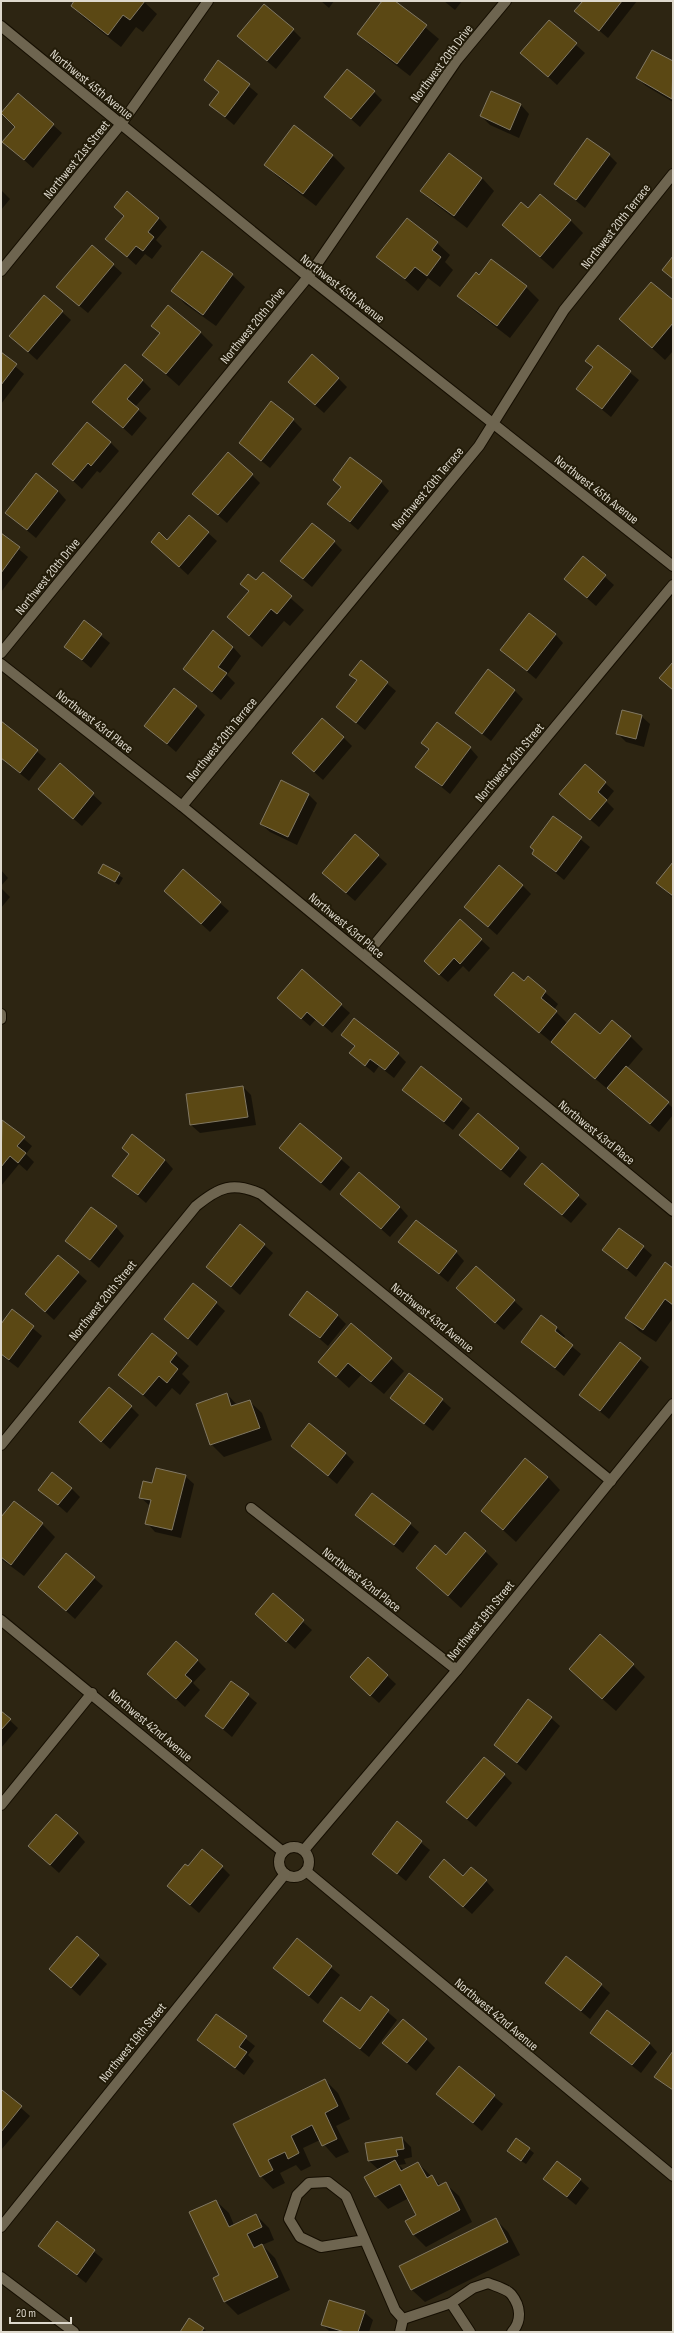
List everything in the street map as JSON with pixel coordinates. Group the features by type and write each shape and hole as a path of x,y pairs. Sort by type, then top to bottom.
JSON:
{"street":[{"name":"Northwest 21st Street","path":"1,271 121,124 208,1"},
{"name":"Northwest 20th Drive","path":"1,654 308,277 457,60 506,1"},
{"name":"Northwest 45th Avenue","path":"1,26 308,277 673,566"},
{"name":"Northwest 20th Terrace","path":"182,806 479,446 492,422 564,310 672,174"},
{"name":"Northwest 20th Street","path":"365,956 673,585"},
{"name":"Northwest 43rd Place","path":"1,664 182,806 673,1211"},
{"name":"Northwest 20th Street","path":"1,1445 196,1206 212,1192 233,1186"},
{"name":"Northwest 43rd Avenue","path":"233,1186 249,1188 261,1194 611,1481"},
{"name":"Northwest 19th Street","path":"304,1850 457,1670 673,1404"},
{"name":"Northwest 42nd Place","path":"251,1508 457,1670"},
{"name":"Northwest 42nd Avenue","path":"1,1620 92,1693 283,1852"},
{"path":"1,1805 92,1693"},
{"path":"293,1846 304,1850 310,1860 306,1871 296,1877 284,1874 279,1863 283,1852 293,1846"},
{"name":"Northwest 42nd Avenue","path":"306,1871 673,2176"},
{"name":"Northwest 19th Street","path":"1,2227 284,1874"},
{"path":"365,2240 321,2248 300,2237 289,2219 297,2195 309,2183 328,2182 346,2196 365,2240 395,2310 403,2319"},
{"path":"1,2277 74,2332"},
{"path":"403,2319 451,2303 474,2288 488,2283 511,2294 520,2313 518,2326 512,2332"},
{"path":"451,2303 470,2332"},
{"path":"400,2332 403,2319"}],"building":[{"path":"74,1 145,1 130,20 123,15 108,35 71,6"},
{"path":"382,1 395,1 427,25 397,64 357,34"},
{"path":"583,1 622,1 599,31 574,11"},
{"path":"264,4 294,29 267,61 237,36"},
{"path":"549,20 577,43 548,77 520,53"},
{"path":"652,50 673,61 672,99 636,78"},
{"path":"218,60 250,84 225,117 209,105 219,92 204,80"},
{"path":"347,69 375,91 351,119 324,97"},
{"path":"491,91 521,104 510,130 480,116"},
{"path":"18,93 54,124 24,160 2,142 15,127 1,113"},
{"path":"294,125 333,155 303,194 264,165"},
{"path":"587,138 610,154 576,200 554,184"},
{"path":"449,153 482,178 454,216 420,191"},
{"path":"127,191 159,218 148,232 154,237 143,251 136,246 127,257 105,239 124,216 114,207"},
{"path":"540,194 571,220 540,257 502,225 521,202 528,208"},
{"path":"407,218 438,242 432,250 441,257 427,276 415,267 405,279 376,257"},
{"path":"92,245 114,264 79,306 56,287"},
{"path":"202,251 233,274 203,315 171,291"},
{"path":"673,256 673,279 662,270"},
{"path":"491,259 527,286 497,326 457,296 476,272 479,275"},
{"path":"651,282 673,300 673,323 652,348 619,319"},
{"path":"44,295 63,311 28,352 9,336"},
{"path":"168,305 201,332 166,374 142,355 160,333 151,326"},
{"path":"598,345 631,371 602,409 576,389 593,367 585,361"},
{"path":"1,352 17,364 1,385"},
{"path":"312,354 339,378 315,405 288,382"},
{"path":"125,364 143,380 127,399 139,409 123,428 92,402"},
{"path":"271,401 294,419 261,461 239,443"},
{"path":"87,422 111,442 91,466 88,463 73,481 52,464"},
{"path":"228,452 253,474 218,515 192,494"},
{"path":"350,457 382,481 350,522 327,504 341,487 333,480"},
{"path":"36,473 58,491 27,530 5,513"},
{"path":"189,515 209,532 179,567 151,542 159,532 167,540"},
{"path":"312,523 335,541 303,579 280,561"},
{"path":"1,533 20,547 1,573"},
{"path":"583,556 606,575 587,598 564,579"},
{"path":"263,572 292,596 277,614 271,609 249,636 227,617 249,591 240,584 248,574 256,580"},
{"path":"529,613 556,634 527,671 500,650"},
{"path":"84,620 102,634 82,660 64,647"},
{"path":"213,630 233,647 218,667 227,673 212,692 183,669"},
{"path":"361,660 388,682 356,723 336,707 357,680 349,675"},
{"path":"673,662 673,690 659,678"},
{"path":"488,669 515,690 482,734 455,713"},
{"path":"174,688 197,706 167,744 144,726"},
{"path":"622,710 642,715 636,739 616,734"},
{"path":"322,718 344,737 314,772 292,753"},
{"path":"1,721 38,750 20,773 1,758"},
{"path":"437,722 471,747 442,786 415,767 429,749 421,743"},
{"path":"60,763 94,793 73,819 38,789"},
{"path":"585,764 606,782 598,792 607,800 590,820 559,794"},
{"path":"281,780 309,794 288,837 260,824"},
{"path":"553,816 582,837 556,872 532,854 534,850 530,847"},
{"path":"355,834 379,855 346,893 322,873"},
{"path":"673,862 673,896 656,883"},
{"path":"103,864 120,873 115,882 98,873"},
{"path":"499,865 523,885 488,927 464,907"},
{"path":"183,869 221,902 201,924 164,891"},
{"path":"460,919 482,939 460,964 454,958 439,975 424,961"},
{"path":"302,969 342,1004 323,1026 307,1012 301,1019 277,998"},
{"path":"513,972 524,981 528,976 546,991 541,998 557,1011 539,1033 494,995"},
{"path":"575,1013 600,1034 612,1020 631,1036 595,1079 551,1042"},
{"path":"354,1018 399,1053 385,1070 370,1059 365,1066 349,1053 355,1046 341,1035"},
{"path":"421,1066 462,1099 444,1122 402,1090"},
{"path":"626,1066 669,1102 650,1124 607,1088"},
{"path":"243,1086 248,1117 190,1125 186,1094"},
{"path":"478,1113 519,1148 501,1170 459,1135"},
{"path":"2,1120 25,1137 17,1146 26,1153 18,1163 10,1156 1,1167"},
{"path":"300,1123 342,1158 321,1183 279,1148"},
{"path":"132,1134 165,1160 138,1195 112,1176 129,1154 122,1148"},
{"path":"542,1163 579,1195 562,1215 524,1184"},
{"path":"359,1172 400,1207 381,1229 340,1194"},
{"path":"91,1207 117,1226 90,1260 65,1241"},
{"path":"416,1220 457,1251 439,1274 398,1242"},
{"path":"240,1224 265,1244 231,1287 206,1267"},
{"path":"619,1228 644,1246 627,1269 602,1250"},
{"path":"58,1255 79,1272 45,1312 25,1294"},
{"path":"665,1262 673,1268 673,1305 665,1299 643,1330 625,1318"},
{"path":"476,1266 515,1300 495,1323 456,1288"},
{"path":"193,1283 217,1302 188,1339 164,1319"},
{"path":"307,1291 338,1315 320,1338 289,1315"},
{"path":"12,1309 34,1326 9,1360 1,1354 1,1324"},
{"path":"541,1315 557,1327 555,1331 573,1345 555,1368 521,1342"},
{"path":"351,1323 392,1358 371,1382 348,1363 336,1377 318,1362"},
{"path":"152,1333 177,1353 170,1362 178,1369 167,1383 159,1376 143,1395 118,1375"},
{"path":"620,1342 641,1358 600,1411 579,1395"},
{"path":"409,1373 443,1399 424,1424 390,1398"},
{"path":"109,1387 132,1406 101,1442 79,1422"},
{"path":"227,1393 231,1406 250,1400 260,1428 210,1445 196,1404"},
{"path":"309,1423 346,1453 328,1476 291,1446"},
{"path":"525,1458 548,1477 503,1530 481,1511"},
{"path":"156,1468 186,1475 172,1530 145,1524 151,1500 139,1498 143,1481 152,1483"},
{"path":"52,1472 72,1488 58,1505 38,1490"},
{"path":"372,1493 411,1523 394,1545 355,1515"},
{"path":"14,1501 43,1523 11,1565 1,1557 1,1517"},
{"path":"465,1532 486,1551 448,1596 416,1568 435,1545 446,1555"},
{"path":"66,1553 95,1577 66,1611 38,1587"},
{"path":"273,1593 304,1620 286,1642 255,1614"},
{"path":"600,1634 634,1664 602,1699 569,1669"},
{"path":"176,1641 198,1660 185,1675 192,1681 176,1699 147,1674"},
{"path":"368,1657 388,1675 370,1696 350,1677"},
{"path":"231,1681 249,1694 223,1729 205,1716"},
{"path":"528,1699 552,1717 517,1763 494,1745"},
{"path":"1,1711 11,1719 1,1730"},
{"path":"484,1757 505,1774 467,1819 446,1802"},
{"path":"56,1814 78,1833 50,1865 28,1846"},
{"path":"397,1821 422,1841 397,1874 372,1854"},
{"path":"202,1849 223,1866 190,1905 167,1886 185,1864 188,1866"},
{"path":"444,1859 463,1876 471,1867 487,1880 463,1907 429,1877"},
{"path":"77,1936 99,1955 71,1988 49,1969"},
{"path":"297,1938 332,1966 309,1996 273,1968"},
{"path":"566,1956 602,1984 581,2011 545,1983"},
{"path":"371,1996 389,2010 360,2049 323,2021 341,1997 360,2011"},
{"path":"607,2010 650,2043 632,2065 590,2033"},
{"path":"216,2014 247,2036 239,2047 247,2052 235,2068 197,2040"},
{"path":"403,2019 427,2039 407,2063 382,2043"},
{"path":"673,2051 673,2090 654,2077"},
{"path":"459,2066 495,2095 473,2123 436,2094"},
{"path":"325,2079 338,2106 325,2113 337,2139 322,2146 312,2125 291,2136 299,2153 288,2159 285,2152 268,2160 273,2170 260,2177 233,2124"},
{"path":"2,2090 22,2106 1,2132 1,2091"},
{"path":"402,2137 404,2149 396,2150 398,2156 368,2161 365,2143"},
{"path":"516,2138 530,2148 521,2161 507,2151"},
{"path":"395,2160 401,2171 418,2162 427,2178 432,2175 438,2186 446,2182 460,2210 413,2235 405,2221 416,2215 400,2184 375,2197 364,2177"},
{"path":"557,2161 581,2179 567,2197 543,2179"},
{"path":"216,2200 229,2227 256,2214 262,2227 247,2234 254,2248 262,2244 278,2277 224,2302 213,2278 219,2275 189,2212"},
{"path":"496,2218 508,2242 411,2290 399,2266"},
{"path":"57,2221 95,2250 77,2275 38,2246"},
{"path":"329,2300 365,2311 358,2332 345,2332 321,2325"},
{"path":"189,2318 204,2328 201,2332 180,2332"}]}
